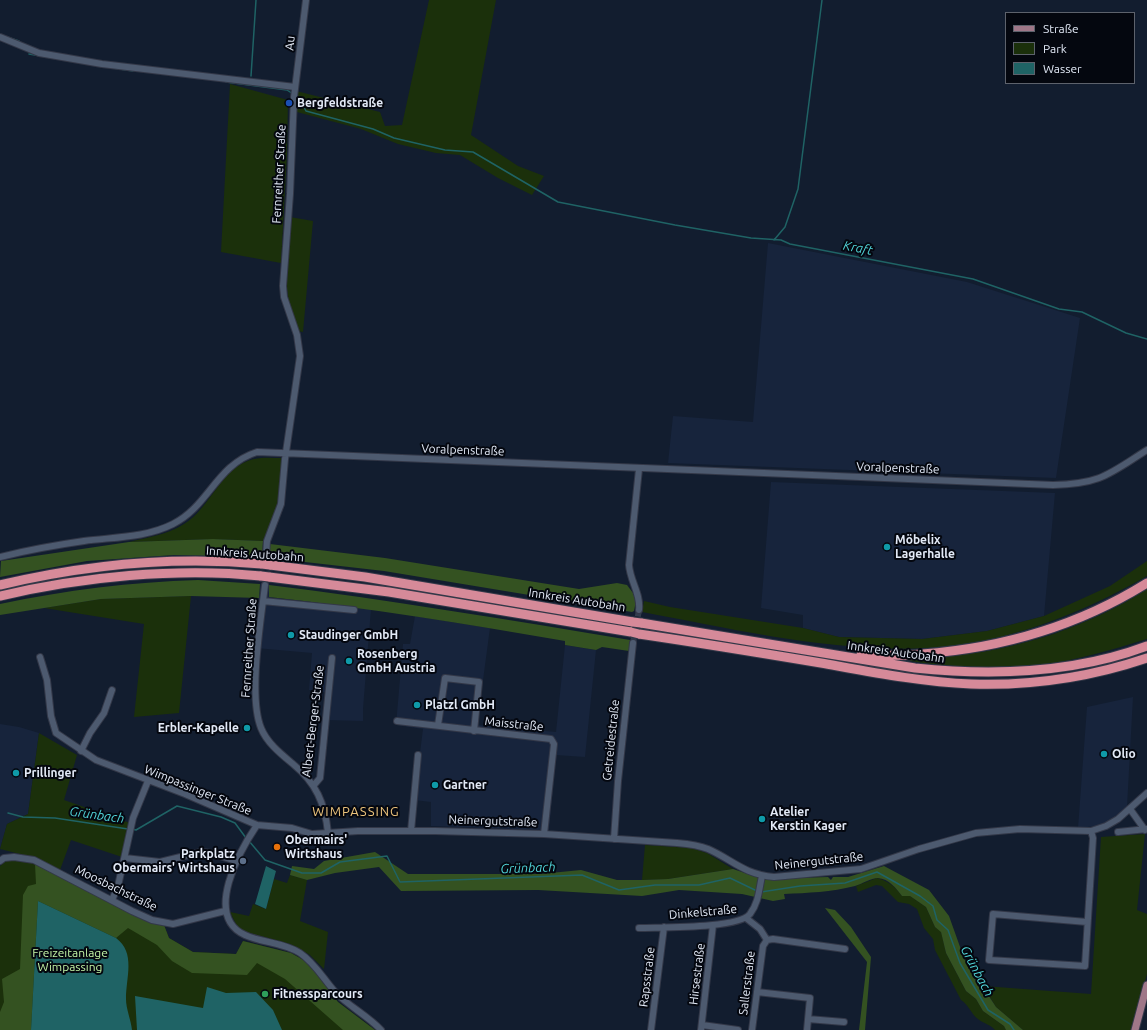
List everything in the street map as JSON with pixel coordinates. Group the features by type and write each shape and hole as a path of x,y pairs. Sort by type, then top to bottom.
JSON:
{"highway":[{"name":"Innkreis Autobahn","path":"0,585 81,570 142,564 266,562 915,668 986,673 1034,671 1081,664 1147,646"},
{"name":"Innkreis Autobahn","path":"0,596 81,581 142,575 204,574 265,579 389,592 894,676 971,684 1014,683 1060,679 1095,672 1147,658"},
{"path":"837,655 920,654 988,646 1064,625 1099,610 1147,583"}],"main road":[{"path":"1135,1030 1143,1010 1147,986"}],"street":[{"name":"Au","path":"294,93 299,69 306,0"},
{"path":"0,37 39,53 294,93"},
{"name":"Fernreither Straße","path":"266,562 267,541 281,504 286,452 300,356 297,335 286,304 283,286 290,194 294,93"},
{"name":"Voralpenstraße","path":"0,557 84,541 144,535 182,518 203,500 226,470 246,455 257,452 1070,485 1081,484 1103,478 1147,450"},
{"path":"639,468 629,565 633,584 639,599 639,610"},
{"name":"Fernreither Straße","path":"265,579 256,672 256,701 258,718 261,728 274,748 306,775 314,785 326,815 328,833"},
{"path":"263,601 354,610"},
{"name":"Getreidestraße","path":"614,839 618,781 633,643"},
{"name":"Wimpassinger Straße","path":"40,656 47,680 50,716 56,733 96,760 185,794 257,825 245,843 236,861 230,879 225,911"},
{"name":"Albert-Berger-Straße","path":"314,785 320,778 332,658"},
{"name":"Maisstraße","path":"438,725 445,678 479,682 474,731"},
{"path":"81,750 90,733 104,713 112,690"},
{"name":"Maisstraße","path":"397,721 551,740 554,744 544,834"},
{"path":"411,831 418,755"},
{"path":"112,900 118,886 132,824 148,781"},
{"name":"Neinergutstraße","path":"257,825 292,828 312,834 411,831 544,834 692,844 708,850 740,868 762,876 774,877 861,869 926,847 976,833 1020,829 1092,831 1106,826 1130,809 1147,793"},
{"path":"1130,809 1146,830"},
{"path":"1118,832 1146,830"},
{"path":"1087,922 993,914 989,960 1085,966 1093,838 1092,831"},
{"path":"125,858 160,862 201,852 210,853 236,861"},
{"name":"Moosbachstraße","path":"0,861 4,858 14,857 34,860 152,920 173,924 225,911"},
{"name":"Dinkelstraße","path":"638,928 713,925 736,922 746,918 754,908 759,896 762,876"},
{"path":"225,911 231,924 243,935 286,946 299,952 308,959 337,993 381,1030"},
{"name":"Sallerstraße","path":"746,918 760,929 767,940"},
{"name":"Hirsestraße","path":"713,925 701,1027 738,1030"},
{"name":"Rapsstraße","path":"652,1030 664,927"},
{"name":"Sallerstraße","path":"752,1030 763,946 767,940 773,939 845,949"},
{"path":"757,992 810,998 807,1030"},
{"path":"808,1019 844,1022"}],"shaded area":[{"path":"768,243 967,282 1080,318 1056,478 668,463 673,416 753,422"},
{"path":"771,482 1055,493 1044,616 987,631 922,639 839,637 803,628 803,615 761,608"},
{"path":"213,539 263,541 262,557 174,555 87,561 0,577 1,561 129,542"},
{"path":"270,544 385,558 579,589 617,583 627,585 633,593 636,601 634,611 632,612 384,571 270,558"},
{"path":"198,580 260,584 259,598 191,596 101,599 0,615 0,604 49,595 123,585"},
{"path":"260,584 269,585 269,597 371,609 363,721 326,720 329,693 309,690 312,653 256,648"},
{"path":"269,585 405,604 630,640 629,651 602,647 596,650 565,645 565,641 380,611 269,597"},
{"path":"415,616 490,628 477,725 556,732 565,645 596,650 585,757 556,755 549,830 431,826 431,802 414,800 423,729 396,725 403,644 410,644"},
{"path":"1133,697 1127,807 1114,818 1098,826 1078,828 1087,707"},
{"path":"0,724 19,727 39,733 28,814 7,824 0,849"},
{"path":"375,852 408,874 540,874 581,870 617,880 668,879 733,869 763,879 828,877 831,880 833,877 848,877 884,866 929,890 949,916 964,958 996,1007 1023,1030 1006,1030 1004,1026 983,1011 976,999 966,991 946,953 941,932 935,927 926,907 910,896 902,896 892,884 886,880 875,878 855,886 837,890 784,894 785,899 773,901 742,894 679,890 642,896 538,890 401,891 379,867 335,873 307,880 290,875 292,866 314,869 324,861"},
{"path":"35,864 131,914 164,925 169,938 193,952 236,954 243,941 291,953 307,962 338,1002 375,1030 343,1030 285,979 257,963 247,975 192,973 172,961 157,945 128,928 116,938 38,901 31,1030 0,1030 0,1012 4,1002 2,979 20,969 23,895 28,886 36,884"},
{"path":"825,908 835,910 851,927 871,957 865,1030 859,1030 867,962"}],"green space":[{"path":"429,0 496,0 471,135 518,166 544,176 532,195 498,178 460,155 436,153 398,144 361,129 297,112 296,91 380,112 385,126 402,125"},
{"path":"230,84 288,100 287,154 281,263 221,252"},
{"path":"290,217 313,221 303,332 298,331 289,303 286,282"},
{"path":"257,458 282,458 279,504 263,541 213,539 129,542 164,533 184,524 202,508 224,478 243,463"},
{"path":"1147,561 1147,576 1069,615 1014,633 957,645 892,649 856,647 784,638 642,612 644,601 670,607 803,628 839,637 922,639 987,631 1044,616 1110,586"},
{"path":"1147,589 1147,639 1134,643 1067,660 1024,667 975,667 910,661 910,658 953,656 983,652 1032,641 1103,614"},
{"path":"191,596 179,713 134,717 144,624 44,608 101,599"},
{"path":"39,733 77,755 64,800 130,823 125,858 71,840 60,870 24,855 0,849 7,824 28,814"},
{"path":"1145,834 1137,910 1147,914 1147,974 1132,1030 1023,1030 996,1007 983,986 1091,994 1101,837"},
{"path":"645,845 691,848 707,853 733,869 668,879 642,880"},
{"name":"Freizeitanlage Wimpassing","path":"19,859 35,864 131,915 164,925 169,938 193,952 236,954 243,941 291,953 307,962 338,1002 375,1030 0,1030 0,866 6,861"},
{"path":"290,875 307,880 300,921 328,932 324,969 310,955 290,944 239,930 230,912 249,916 253,904 266,909 274,879 287,883"},
{"path":"877,878 891,884 902,896 910,896 926,907 935,927 941,931 946,953 966,991 976,999 983,1011 1004,1026 1006,1030 995,1030 991,1026 980,1021 961,1000 935,950 933,939 924,928 917,909 909,904 898,902 882,886 876,885 858,892 856,886"}],"water":[{"path":"266,866 276,871 266,909 255,904"},
{"path":"38,901 116,938 122,944 128,958 126,999 132,1030 31,1030"},
{"path":"207,987 226,993 256,992 273,1010 282,1030 137,1030 135,996 203,1008"}],"waterway":[{"path":"251,76 256,0"},
{"path":"774,240 785,227 798,189 822,0"},
{"path":"7,37 19,41"},
{"path":"29,54 52,58"},
{"path":"113,68 133,71"},
{"path":"226,82 287,90 293,94"},
{"name":"Kraft","path":"296,97 300,100 306,111 373,129 394,138 445,150 473,152 558,202 751,238 781,240 790,244 973,279 1059,309 1082,312 1126,333 1147,339"},
{"name":"Grünbach","path":"132,829 136,830 177,806 221,817 235,823 246,838"},
{"name":"Grünbach","path":"8,813 23,817 55,818 128,829"},
{"name":"Grünbach","path":"249,841 265,860 302,873 321,873 340,862 387,856 400,882 582,875 619,890 655,885 699,885 730,878 757,891"},
{"name":"Grünbach","path":"761,892 800,886 845,883 877,872 920,896 933,906 937,920 948,930 960,963 988,1010 1010,1024 1014,1030"}],"tunnel":[{"path":"633,643 639,610"}],"place":[{"name":"Bergfeldstraße","path":"289,103"},
{"name":"Möbelix Lagerhalle","path":"887,547"},
{"name":"Staudinger GmbH","path":"291,635"},
{"name":"Rosenberg GmbH Austria","path":"349,661"},
{"name":"Platzl GmbH","path":"417,705"},
{"name":"Erbler-Kapelle","path":"247,728"},
{"name":"Olio","path":"1104,754"},
{"name":"Prillinger","path":"16,773"},
{"name":"Gartner","path":"435,785"},
{"name":"Atelier Kerstin Kager","path":"762,819"},
{"name":"Obermairs' Wirtshaus","path":"277,847"},
{"name":"Parkplatz Obermairs' Wirtshaus","path":"243,861"},
{"name":"Fitnessparcours","path":"265,994"}],"district":[{"name":"WIMPASSING","path":"356,812"}]}
